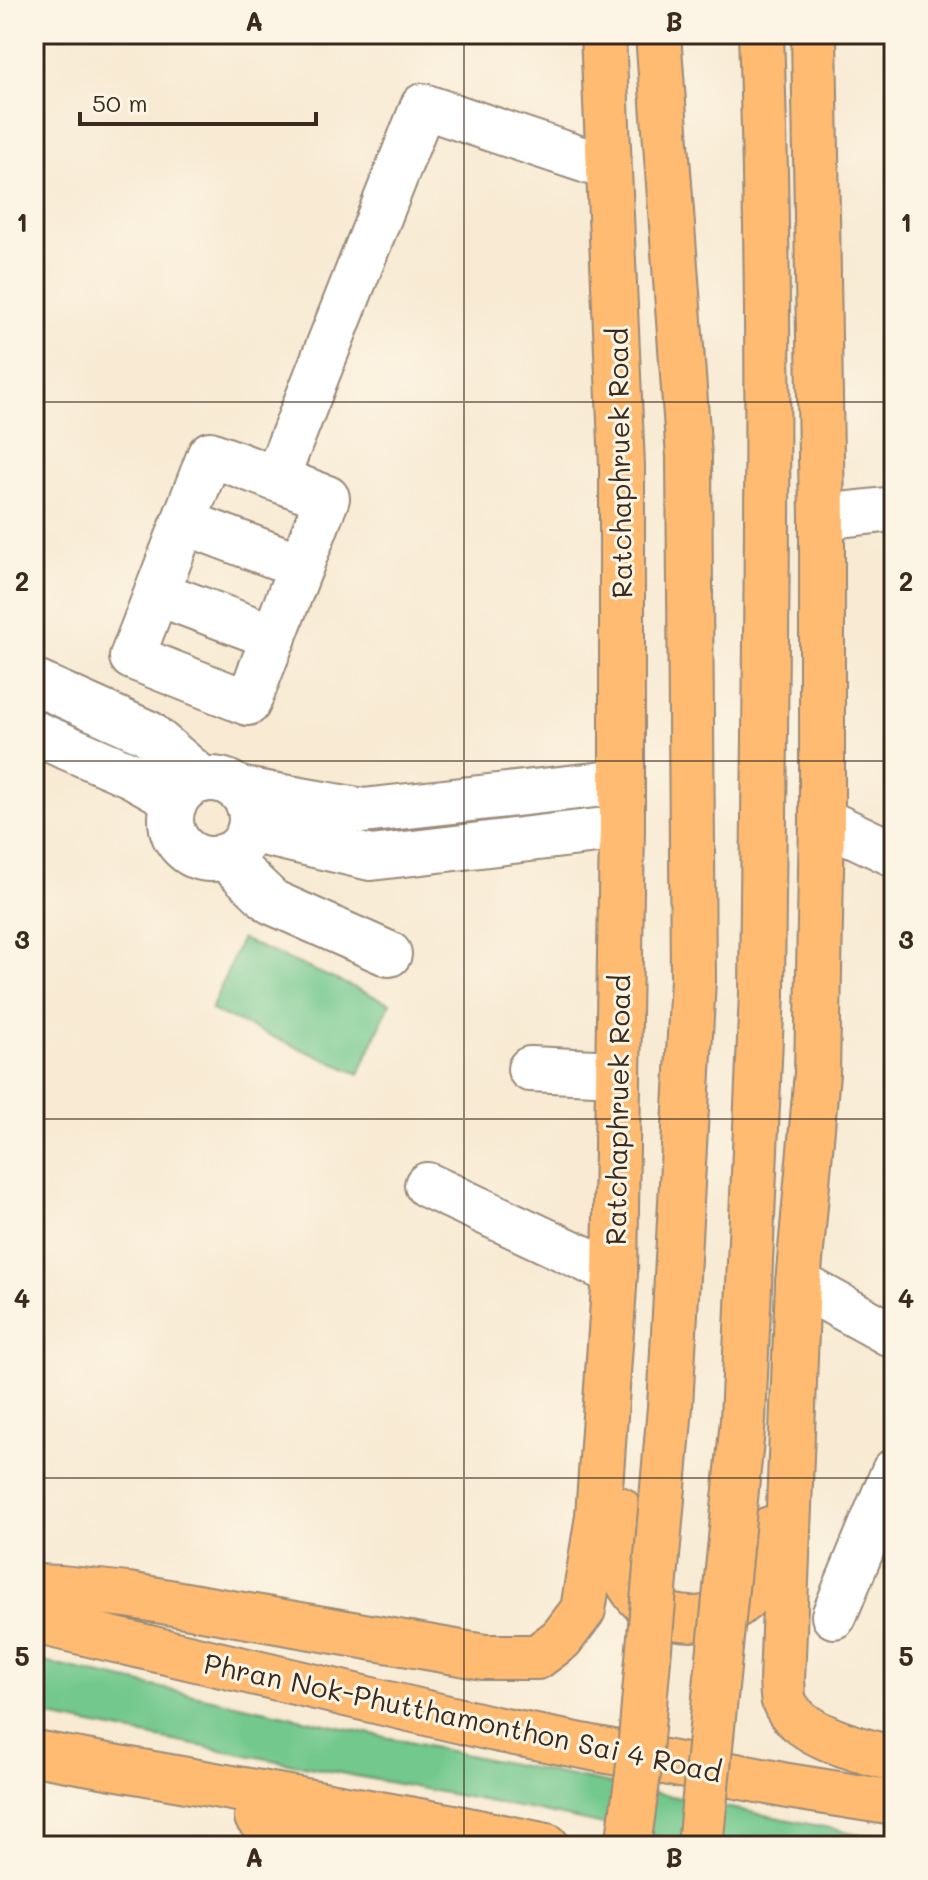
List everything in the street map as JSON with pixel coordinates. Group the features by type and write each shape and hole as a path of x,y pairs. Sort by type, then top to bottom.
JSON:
{"main road":[{"name":"Ratchaphruek Road","path":"34,1587 128,1595 484,1657 537,1657 561,1639 583,1610 598,1516 615,1273 622,828 622,466 603,34"},
{"path":"628,1846 638,1774 670,1407 693,979 689,457 658,34"},
{"path":"700,1846 743,1420 762,993 767,438 761,34"},
{"path":"615,1273 620,1560 628,1584 645,1603 668,1616 693,1620 718,1616 740,1603 757,1583 766,1559 797,1294 817,1073 822,820 822,517 816,35"},
{"path":"797,1294 782,1681 785,1702 802,1724 841,1744 894,1759"},
{"name":"Phran Nok-Phutthamonthon Sai 4 Road","path":"34,1621 495,1729 788,1786 894,1803"},
{"path":"34,1753 547,1846"},
{"path":"90,1765 352,1846"}],"street":[{"path":"276,479 423,106 608,168"},
{"path":"210,454 327,498 274,637 265,711 132,657 184,522 210,454"},
{"path":"822,517 894,509"},
{"path":"184,522 301,566"},
{"path":"157,593 274,637"},
{"path":"34,682 148,733 206,790 249,807 237,843 272,902 389,954"},
{"path":"34,733 131,775 206,790 363,811 622,782"},
{"path":"206,790 171,820 184,848 203,858 237,843 371,858 622,828"},
{"path":"822,820 894,854"},
{"path":"530,1069 617,1073"},
{"path":"427,1185 615,1273"},
{"path":"797,1294 894,1336"},
{"path":"834,1616 894,1471"}],"green space":[{"path":"241,939 390,1003 359,1074 211,1010"},
{"path":"34,1660 472,1756 894,1841 894,1846 703,1846 34,1714"}]}
